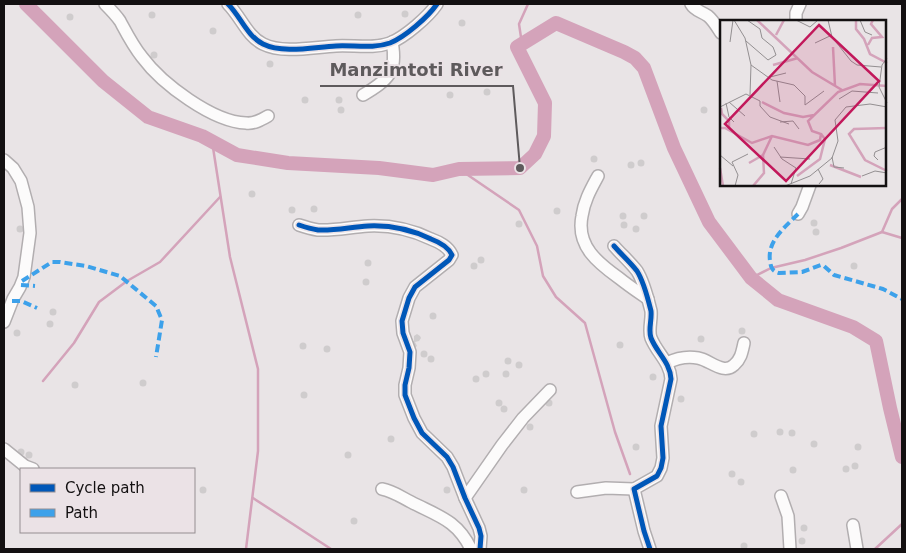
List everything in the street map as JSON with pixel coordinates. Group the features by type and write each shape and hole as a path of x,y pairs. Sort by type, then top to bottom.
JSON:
{"street":[{"path":"105,4 119,20 126,35 142,57 153,70 181,94 215,115 233,121 248,124 268,116"},
{"path":"228,4 254,39 273,48 287,49 375,46 392,42 425,18 437,4"},
{"path":"691,4 694,8 708,16 720,32"},
{"path":"796,20 796,13 800,4"},
{"path":"363,95 386,79 390,72 394,64 392,42"},
{"path":"4,160 13,168 22,181 28,207 30,233 24,277 4,322"},
{"path":"598,176 588,193 581,218 583,238 588,250 596,260 648,299"},
{"path":"798,214 810,186"},
{"path":"299,225 317,230 369,226 415,232 435,240 451,252 452,255 449,260 415,287 409,298 402,321 403,333 410,352 405,395 407,403 422,432 447,457 453,467 479,528 481,536 480,549"},
{"path":"577,492 606,488 634,489 657,476 663,458 661,426 671,379 670,372 667,363 650,334 651,314 648,299 638,273 614,246"},
{"path":"667,363 677,359 692,357 719,368 727,369 739,360 744,343"},
{"path":"465,498 523,418 550,390"},
{"path":"4,450 30,468"},
{"path":"382,489 426,508 450,522 458,528 471,549"},
{"path":"634,489 650,549"},
{"path":"781,496 788,516 790,549"},
{"path":"854,524 857,549"}],"building":[{"path":"405,10 409,14 405,18 401,14"},
{"path":"152,11 156,15 152,19 148,15"},
{"path":"358,11 362,15 358,19 354,15"},
{"path":"70,13 74,17 70,21 66,17"},
{"path":"462,19 466,23 462,27 458,23"},
{"path":"213,27 217,31 213,35 209,31"},
{"path":"154,51 158,55 154,59 150,55"},
{"path":"270,60 274,64 270,68 266,64"},
{"path":"487,88 491,92 487,96 483,92"},
{"path":"450,91 454,95 450,99 446,95"},
{"path":"305,96 309,100 305,104 301,100"},
{"path":"339,96 343,100 339,104 335,100"},
{"path":"341,106 345,110 341,114 337,110"},
{"path":"704,106 708,110 704,114 700,110"},
{"path":"594,155 598,159 594,163 590,159"},
{"path":"641,159 645,163 641,167 637,163"},
{"path":"631,161 635,165 631,169 627,165"},
{"path":"252,190 256,194 252,198 248,194"},
{"path":"314,205 318,209 314,213 310,209"},
{"path":"292,206 296,210 292,214 288,210"},
{"path":"557,207 561,211 557,215 553,211"},
{"path":"623,212 627,216 623,220 619,216"},
{"path":"644,212 648,216 644,220 640,216"},
{"path":"814,219 818,223 814,227 810,223"},
{"path":"519,220 523,224 519,228 515,224"},
{"path":"624,221 628,225 624,229 620,225"},
{"path":"20,225 24,229 20,233 16,229"},
{"path":"636,225 640,229 636,233 632,229"},
{"path":"816,228 820,232 816,236 812,232"},
{"path":"481,256 485,260 481,264 477,260"},
{"path":"368,259 372,263 368,267 364,263"},
{"path":"474,262 478,266 474,270 470,266"},
{"path":"854,262 858,266 854,270 850,266"},
{"path":"366,278 370,282 366,286 362,282"},
{"path":"53,308 57,312 53,316 49,312"},
{"path":"433,312 437,316 433,320 429,316"},
{"path":"50,320 54,324 50,328 46,324"},
{"path":"742,327 746,331 742,335 738,331"},
{"path":"17,329 21,333 17,337 13,333"},
{"path":"417,334 421,338 415,342 417,346 413,349 412,341 414,341 414,336"},
{"path":"701,335 705,339 701,343 697,339"},
{"path":"620,341 624,345 620,349 616,345"},
{"path":"303,342 307,346 303,350 299,346"},
{"path":"327,345 331,349 327,353 323,349"},
{"path":"424,350 428,354 424,358 420,354"},
{"path":"431,355 435,359 431,363 427,359"},
{"path":"508,357 512,361 508,365 504,361"},
{"path":"519,361 523,365 519,369 515,365"},
{"path":"486,370 490,374 486,378 482,374"},
{"path":"506,370 510,374 506,378 502,374"},
{"path":"653,373 657,377 653,381 649,377"},
{"path":"476,375 480,379 476,383 472,379"},
{"path":"143,379 147,383 143,387 139,383"},
{"path":"75,381 79,385 75,389 71,385"},
{"path":"304,391 308,395 304,399 300,395"},
{"path":"681,395 685,399 681,403 677,399"},
{"path":"499,399 503,403 499,407 495,403"},
{"path":"549,399 553,403 549,407 545,403"},
{"path":"504,405 508,409 504,413 500,409"},
{"path":"530,423 534,427 530,431 526,427"},
{"path":"780,428 784,432 780,436 776,432"},
{"path":"792,429 796,433 792,437 788,433"},
{"path":"754,430 758,434 754,438 750,434"},
{"path":"391,435 395,439 391,443 387,439"},
{"path":"814,440 818,444 814,448 810,444"},
{"path":"636,443 640,447 636,451 632,447"},
{"path":"858,443 862,447 858,451 854,447"},
{"path":"21,448 25,452 21,456 17,452"},
{"path":"29,451 33,455 29,459 25,455"},
{"path":"348,451 352,455 348,459 344,455"},
{"path":"855,462 859,466 855,470 851,466"},
{"path":"846,465 850,469 846,473 842,469"},
{"path":"793,466 797,470 793,474 789,470"},
{"path":"732,470 736,474 732,478 728,474"},
{"path":"741,478 745,482 741,486 737,482"},
{"path":"203,486 207,490 203,494 199,490"},
{"path":"447,486 451,490 447,494 443,490"},
{"path":"524,486 528,490 524,494 520,490"},
{"path":"354,517 358,521 354,525 350,521"},
{"path":"804,524 808,528 804,532 800,528"},
{"path":"802,537 806,541 802,545 798,541"},
{"path":"744,542 748,546 744,550 740,546"}],"waterway":[{"path":"26,4 103,81 148,117 202,136 237,155 288,163 379,168 433,175 459,169 520,168 535,154 544,136 545,103 517,47 556,23 624,52 635,58 644,68 674,148 709,222 751,278 778,300 853,327 876,341 902,457"},
{"path":"522,44 519,24 528,4"},
{"path":"212,141 230,257 258,369 258,451 246,549"},
{"path":"459,169 519,210 537,246 543,276 556,297 585,323 615,432 630,474"},
{"path":"43,381 74,343 99,302 127,281 160,262 220,197"},
{"path":"751,278 771,268 805,260 882,232 892,209 902,199"},
{"path":"882,232 902,238"},
{"path":"253,498 331,549"},
{"path":"875,549 902,524"}],"marked path":[{"path":"798,214 778,235 771,247 770,261 773,270 779,273 802,272 821,265 834,275 883,289 902,299"},
{"path":"22,281 52,262 86,266 120,276 156,306 162,320 156,357"},
{"path":"21,285 35,286"},
{"path":"12,301 21,301 37,308"}],"cycle path":[{"path":"228,4 257,41 280,49 384,45 416,26 437,4"},
{"path":"299,225 316,230 368,226 392,227 434,240 448,249 452,255 449,260 415,287 409,298 402,321 403,333 410,352 405,395 422,433 447,457 453,467 479,528 481,536 480,549"},
{"path":"614,246 637,271 642,280 651,311 651,338 666,363 671,379 661,426 663,458 661,468 657,476 634,489 650,549"}],"place":[{"name":"Manzimtoti River","path":"520,168"}]}
